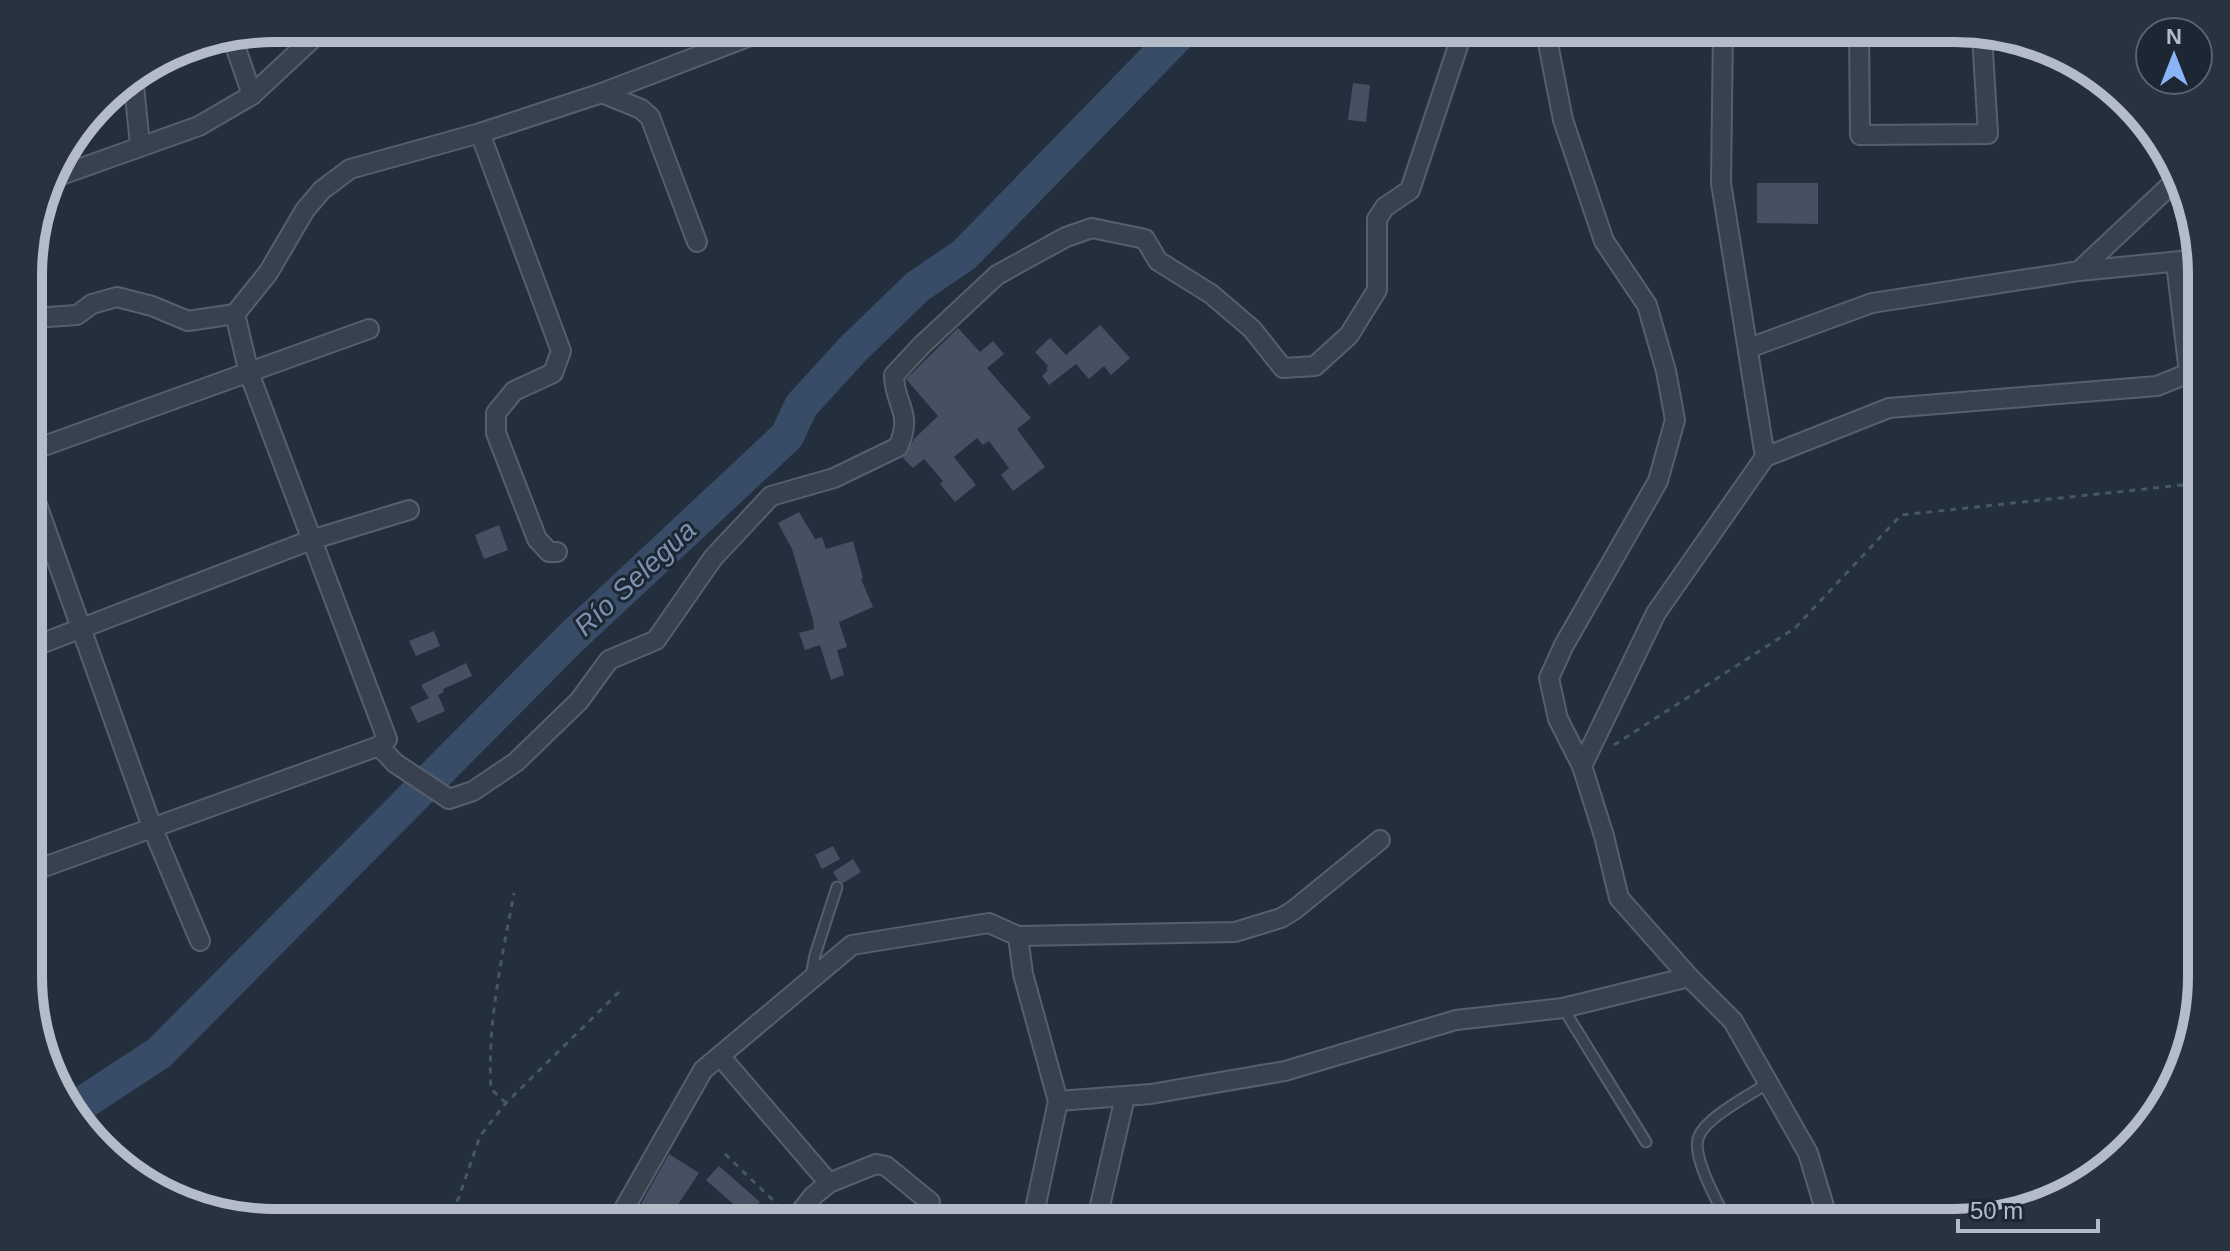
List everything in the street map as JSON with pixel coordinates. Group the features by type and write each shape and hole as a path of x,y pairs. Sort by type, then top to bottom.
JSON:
{"street":[{"path":"69,167 199,126 252,95 309,42"},
{"path":"42,315 77,315 92,304 117,297 152,306 188,321 235,314 268,273 305,210 322,190 350,169 480,133 602,93 735,42"},
{"path":"379,746 395,763 449,799 473,791 516,762 579,701 609,660 656,640 713,558 771,496 834,478 898,447 905,415 894,386 894,375 997,275 1066,237 1092,228 1145,239 1158,261 1211,294 1252,329 1283,368 1315,366 1349,335 1377,290 1377,219 1385,207 1410,190 1459,42"},
{"path":"1548,42 1563,120 1604,241 1647,305 1666,371 1675,420 1658,481 1571,631 1549,678 1558,719 1582,766 1619,898 1733,1021 1808,1153 1825,1209"},
{"path":"1723,42 1721,183 1765,457"},
{"path":"1859,42 1860,135 1988,134 1983,44"},
{"path":"235,46 252,95"},
{"path":"134,89 140,145"},
{"path":"602,93 641,109 650,117 697,242"},
{"path":"480,133 561,351 553,373 514,391 496,413 496,433 537,539 549,552 557,552"},
{"path":"2079,271 2170,186"},
{"path":"1749,348 1872,303 2079,271 2188,261"},
{"path":"2176,262 2188,364"},
{"path":"42,868 379,746 387,739 249,373 235,314"},
{"path":"42,447 369,329"},
{"path":"1582,766 1656,613 1765,457 1889,408 2157,386 2188,373"},
{"path":"42,643 311,540 409,510"},
{"path":"42,517 152,827 200,941"},
{"path":"624,1209 703,1070 852,945 989,923 1018,936 1235,932 1281,918 1294,910 1380,840"},
{"path":"1018,936 1023,974 1058,1101 1035,1209"},
{"path":"1058,1101 1125,1097 1285,1071 1456,1020 1563,1008 1689,977"},
{"path":"720,1056 829,1183"},
{"path":"1099,1209 1125,1097"},
{"path":"803,1209 829,1183 869,1166 886,1166 930,1202"}],"lane":[{"path":"811,978 815,955 837,887"},
{"path":"1563,1008 1646,1142"},
{"path":"1722,1209 1702,1167 1697,1148 1698,1136 1715,1119 1768,1083"}],"path":[{"path":"1609,749 1795,628 1901,515 2188,484"},
{"path":"506,1103 491,1089 490,1067 493,1020 514,893"},
{"path":"453,1209 480,1136 506,1103 622,989"},
{"path":"725,1154 780,1209"}],"building":[{"path":"1353,83 1370,85 1366,122 1348,120"},
{"path":"1757,183 1818,183 1818,224 1757,223"},
{"path":"1100,325 1130,358 1111,375 1104,366 1089,379 1076,364 1049,385 1042,376 1048,366 1035,352 1050,338 1066,355"},
{"path":"958,328 980,352 993,341 1004,354 987,368 1031,418 1017,429 1045,467 1013,491 1001,475 1009,468 989,441 983,445 977,438 954,457 976,485 955,502 940,484 943,481 924,459 913,468 903,458 914,439 938,416 906,379"},
{"path":"799,512 815,539 822,537 826,549 853,541 861,579 873,607 839,622 847,647 837,650 844,675 831,680 820,645 805,650 799,633 814,629 813,620 792,549 778,523"},
{"path":"499,525 508,550 484,559 475,535"},
{"path":"434,631 440,646 416,656 409,641"},
{"path":"466,663 472,676 443,689 444,692 438,695 445,711 418,723 410,707 429,698 421,685"},
{"path":"833,846 840,859 822,869 815,855"},
{"path":"853,859 861,872 843,883 833,872"},
{"path":"669,1154 699,1173 675,1209 649,1209 641,1204"},
{"path":"719,1166 760,1202 754,1209 739,1209 706,1180"}],"waterway":[{"name":"Río Selegua","path":"81,1104 159,1053 573,636 787,436 801,406 852,350 917,287 964,255 1171,42"}]}
